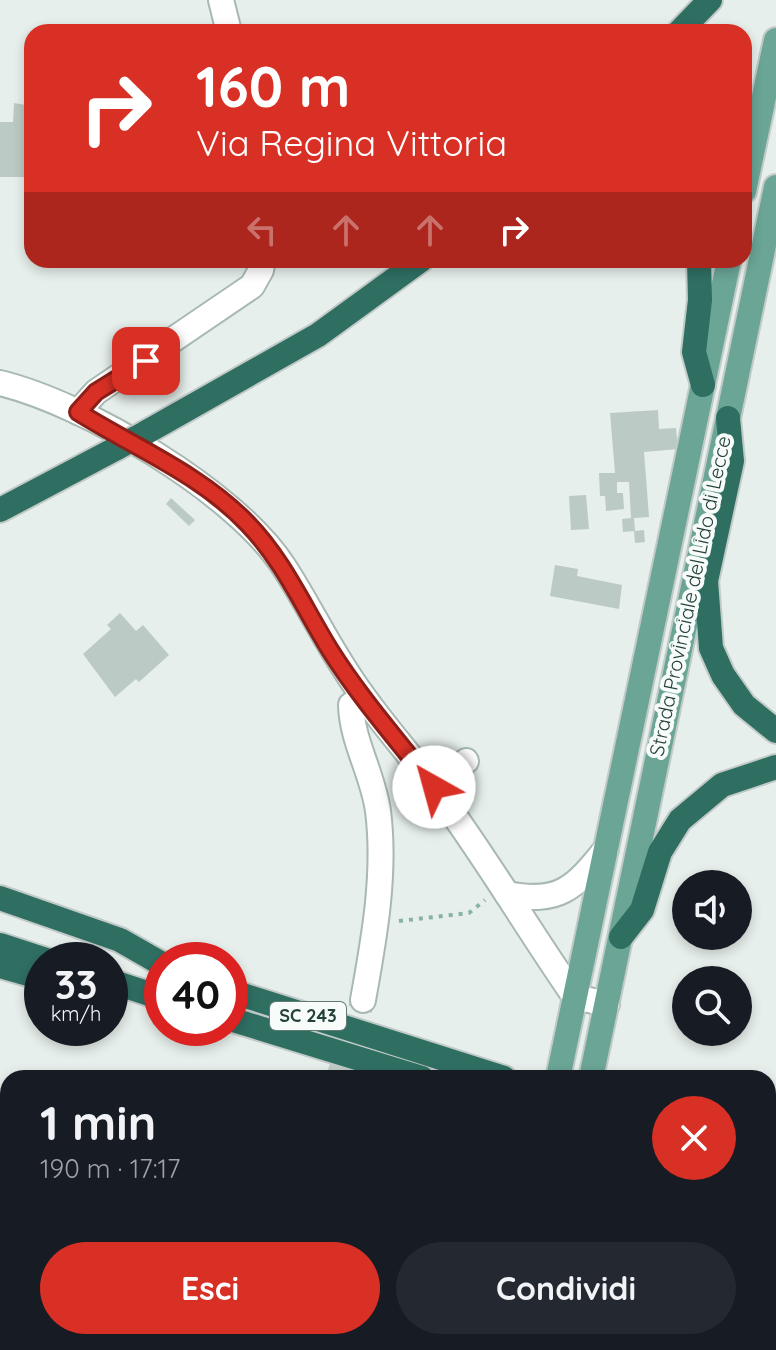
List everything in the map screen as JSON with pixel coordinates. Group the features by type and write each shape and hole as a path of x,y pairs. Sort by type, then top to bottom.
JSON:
{"highway":[{"path":"687,24 710,0"},
{"path":"0,510 145,433 318,335 410,268"},
{"path":"699,268 700,300 694,352 703,385"},
{"path":"728,418 732,461 706,581 711,648 723,675 744,705 776,731"},
{"path":"621,937 642,910 660,852 680,820 722,785 776,767"},
{"path":"0,898 120,940 144,955"},
{"path":"0,915 144,960"},
{"path":"0,945 24,953"},
{"path":"0,966 24,973"},
{"name":"SC 243","path":"248,997 479,1070"},
{"name":"SC 243","path":"248,1025 396,1070"}],"main road":[{"path":"752,153 776,40"},
{"name":"Strada Provinciale del Lido di Lecce","path":"593,1070 776,187"},
{"name":"Strada Provinciale del Lido di Lecce","path":"560,1070 727,268"}],"street":[{"path":"221,0 227,24"},
{"path":"78,412 96,392 252,286 261,268"},
{"path":"0,383 35,391 158,457 245,521 283,565 331,652 434,787 575,997 607,1004"},
{"path":"363,697 351,705 352,724 373,785 378,815 378,913 363,1000"},
{"path":"434,787 466,761"},
{"path":"507,894 537,900 561,894 583,878 606,849"}],"path":[{"path":"374,938 395,921 449,918 469,913 487,898 507,894"}],"building":[{"path":"14,103 24,105 24,177 0,177 0,122 13,122"},
{"path":"658,410 659,429 676,428 678,449 644,452 649,517 634,518 635,531 644,530 645,542 635,543 634,531 623,532 622,519 631,518 629,482 617,482 617,493 623,493 624,509 606,511 605,496 600,496 599,473 615,473 610,413"},
{"path":"586,495 589,529 571,530 569,496"},
{"path":"171,498 195,520 189,526 166,504"},
{"path":"555,565 578,569 577,576 622,585 619,609 550,596"},
{"path":"120,613 136,631 143,625 169,655 139,682 136,679 115,697 83,654 111,629 107,625"}],"tunnel":[{"path":"341,1070 363,1000"}],"route":[{"path":"146,361 96,392 78,412 158,457 209,491 245,521 283,565 331,652 434,787"}]}
